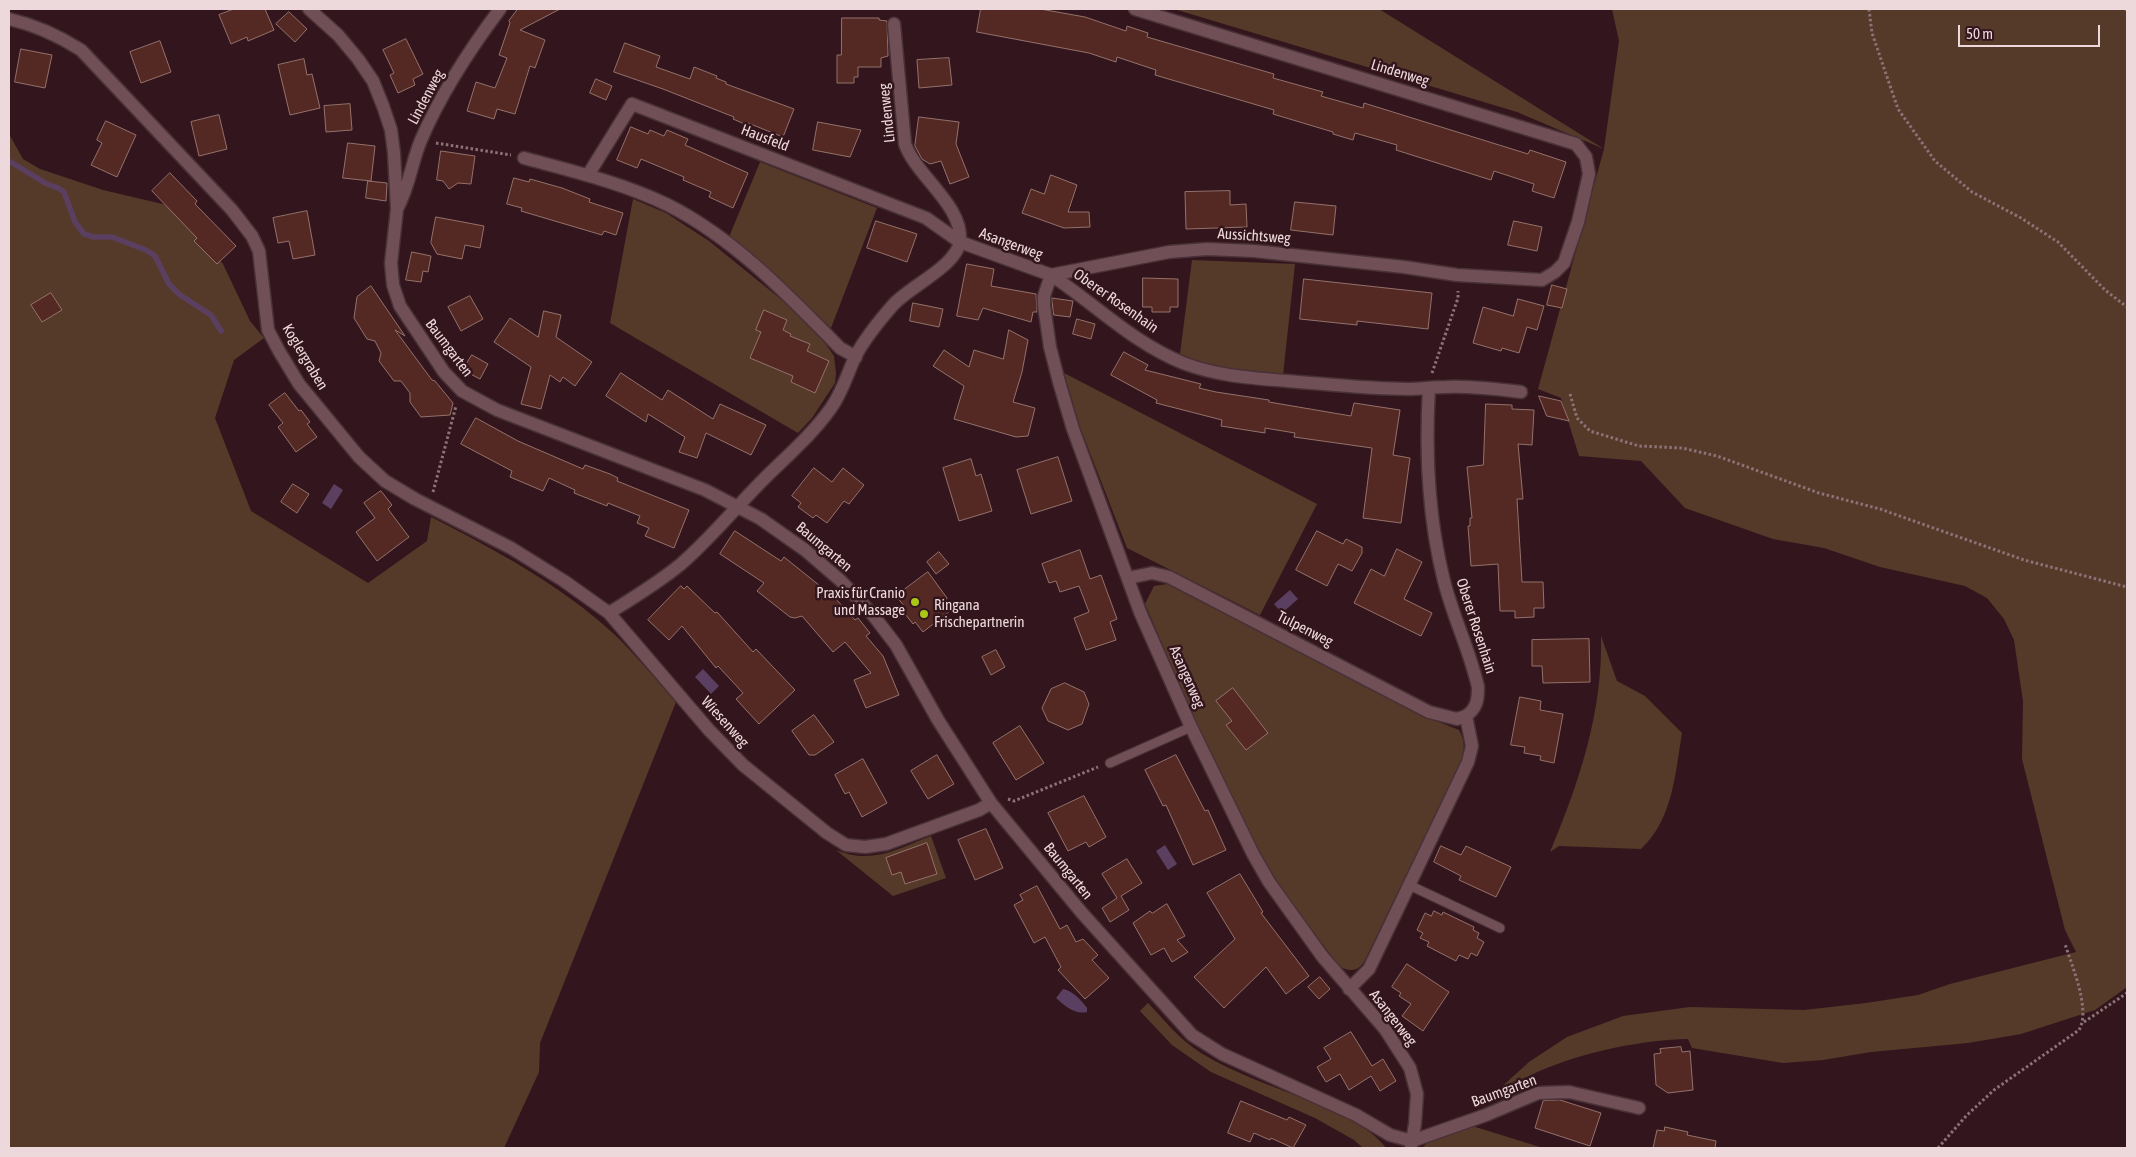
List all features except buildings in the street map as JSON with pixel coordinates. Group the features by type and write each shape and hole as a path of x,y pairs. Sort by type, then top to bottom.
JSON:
{"street":[{"name":"Baumgarten","path":"309,9 338,35 358,59 373,81 383,106 391,130 394,153 397,208 391,263 393,285 400,306 444,372 462,391 498,410 705,490 738,506 761,519 805,550 841,581 874,615 896,645 938,720 991,802 1086,918 1192,1035 1222,1054 1356,1115 1411,1145 1538,1093 1569,1092 1639,1108"},
{"name":"Lindenweg","path":"397,208 406,192 421,141 431,118 466,58 500,9"},
{"name":"Lindenweg","path":"1134,9 1576,144 1586,157 1589,174 1578,222"},
{"name":"Koglergraben","path":"9,19 61,37 81,50 232,210 252,236 259,251 268,330 299,384 359,457 385,481 430,507 511,548 564,581 609,613"},
{"name":"Lindenweg","path":"894,24 905,144 909,156 951,210 959,228 960,242"},
{"name":"Hausfeld","path":"588,175 632,104 926,218 960,242"},
{"path":"524,158 588,175 669,206 726,242 760,269 840,348 856,357"},
{"name":"Aussichtsweg","path":"1051,275 1169,252 1207,249 1254,251 1404,266 1457,275 1542,280 1555,272 1564,263 1578,222"},
{"name":"Asangerweg","path":"960,242 1051,275 1044,296 1050,347 1074,429 1140,612 1191,728 1253,854 1269,882 1294,920 1349,989 1385,1029 1410,1068 1417,1094 1411,1145"},
{"path":"609,613 644,591 681,563 819,424 841,391 856,357 879,322 895,303 949,262 960,242"},
{"name":"Oberer Rosenhain","path":"1051,275 1142,341 1181,362 1222,375 1408,389 1484,388 1521,392"},
{"name":"Oberer Rosenhain","path":"1429,388 1426,455 1430,514 1445,583 1478,687 1477,703 1474,711 1466,716"},
{"name":"Tulpenweg","path":"1128,578 1152,573 1168,577 1429,712 1457,719 1466,716"},
{"name":"Wiesenweg","path":"609,613 709,730 743,765 827,833 846,845 865,847 886,844 980,810 991,802"},
{"path":"1349,989 1369,970 1468,762 1472,746 1466,716"}],"lane":[{"path":"1110,763 1191,728"},
{"path":"1409,885 1500,928"}],"path":[{"path":"1869,9 1872,33 1898,109 1935,161 1972,192 2022,218 2058,242 2105,290 2127,307"},
{"path":"421,141 469,147 524,158"},
{"path":"1429,388 1431,376 1458,298 1457,275"},
{"path":"430,507 462,391"},
{"path":"1570,394 1578,418 1590,431 1638,446 1682,448 1717,456 1819,493 1880,509 2024,560 2127,587"},
{"path":"991,802 1000,797 1014,801 1110,763"},
{"path":"2065,944 2082,1005 2084,1022"},
{"path":"1938,1148 1966,1116 1994,1090 2063,1043 2079,1030 2084,1022 2127,993"}],"shaded area":[{"path":"1174,9 1379,9 1604,149 1517,112"},
{"path":"1612,9 2127,9 2127,987 2095,1010 2021,1034 1968,1043 1783,1063 1692,1048 1688,1039 1647,1042 1603,1050 1560,1063 1516,1082 1485,1102 1529,1062 1567,1037 1623,1016 1690,1007 1804,1010 1866,1003 1918,995 1950,984 2076,952 2065,930 2022,759 2023,701 2014,640 2004,619 1987,598 1965,586 1880,567 1824,548 1773,539 1685,508 1641,461 1579,456 1561,398 1538,389 1604,149 1619,41"},
{"path":"9,134 23,159 40,169 103,190 171,206 195,230 223,264 250,321 264,338 234,360 215,418 251,511 368,583 427,541 431,517 503,555 572,600 614,634 676,702 540,1043 539,1072 504,1148 9,1148"},
{"path":"760,162 877,208 831,328 755,256 729,237"},
{"path":"633,199 666,213 709,241 788,305 825,343 834,356 835,383 812,418 798,433 610,323"},
{"path":"1192,260 1295,264 1283,375 1213,367 1180,354"},
{"path":"1064,373 1317,504 1260,615 1127,548 1080,427"},
{"path":"334,484 343,490 331,509 322,503"},
{"path":"1167,584 1421,715 1459,730 1464,746 1461,762 1364,962 1359,968 1349,970 1339,966 1285,894 1258,851 1197,725 1145,604 1154,586"},
{"path":"1290,590 1298,599 1282,613 1274,604"},
{"path":"1601,636 1617,681 1645,696 1682,733 1671,795 1660,824 1641,849 1559,846 1550,852 1570,800 1587,747 1598,692"},
{"path":"703,669 719,686 711,694 695,677"},
{"path":"931,836 946,878 893,896 836,850 861,856 873,856 884,854"},
{"path":"1165,845 1177,864 1168,870 1156,851"},
{"path":"1063,989 1079,999 1087,1008 1087,1012 1074,1011 1056,998"},
{"path":"1148,1003 1179,1036 1193,1048 1214,1061 1345,1117 1371,1133 1386,1148 1363,1148 1354,1140 1315,1118 1211,1072 1172,1045 1140,1011"},
{"path":"1469,1125 1543,1148 1422,1148 1430,1140"}],"waterway":[{"path":"9,161 64,192 75,222 84,234 94,237 112,237 146,250 155,256 169,284 180,295 211,315 221,331"}],"place":[{"name":"Praxis für Cranio und Massage","path":"915,602"},
{"name":"Ringana Frischepartnerin","path":"924,614"}]}
